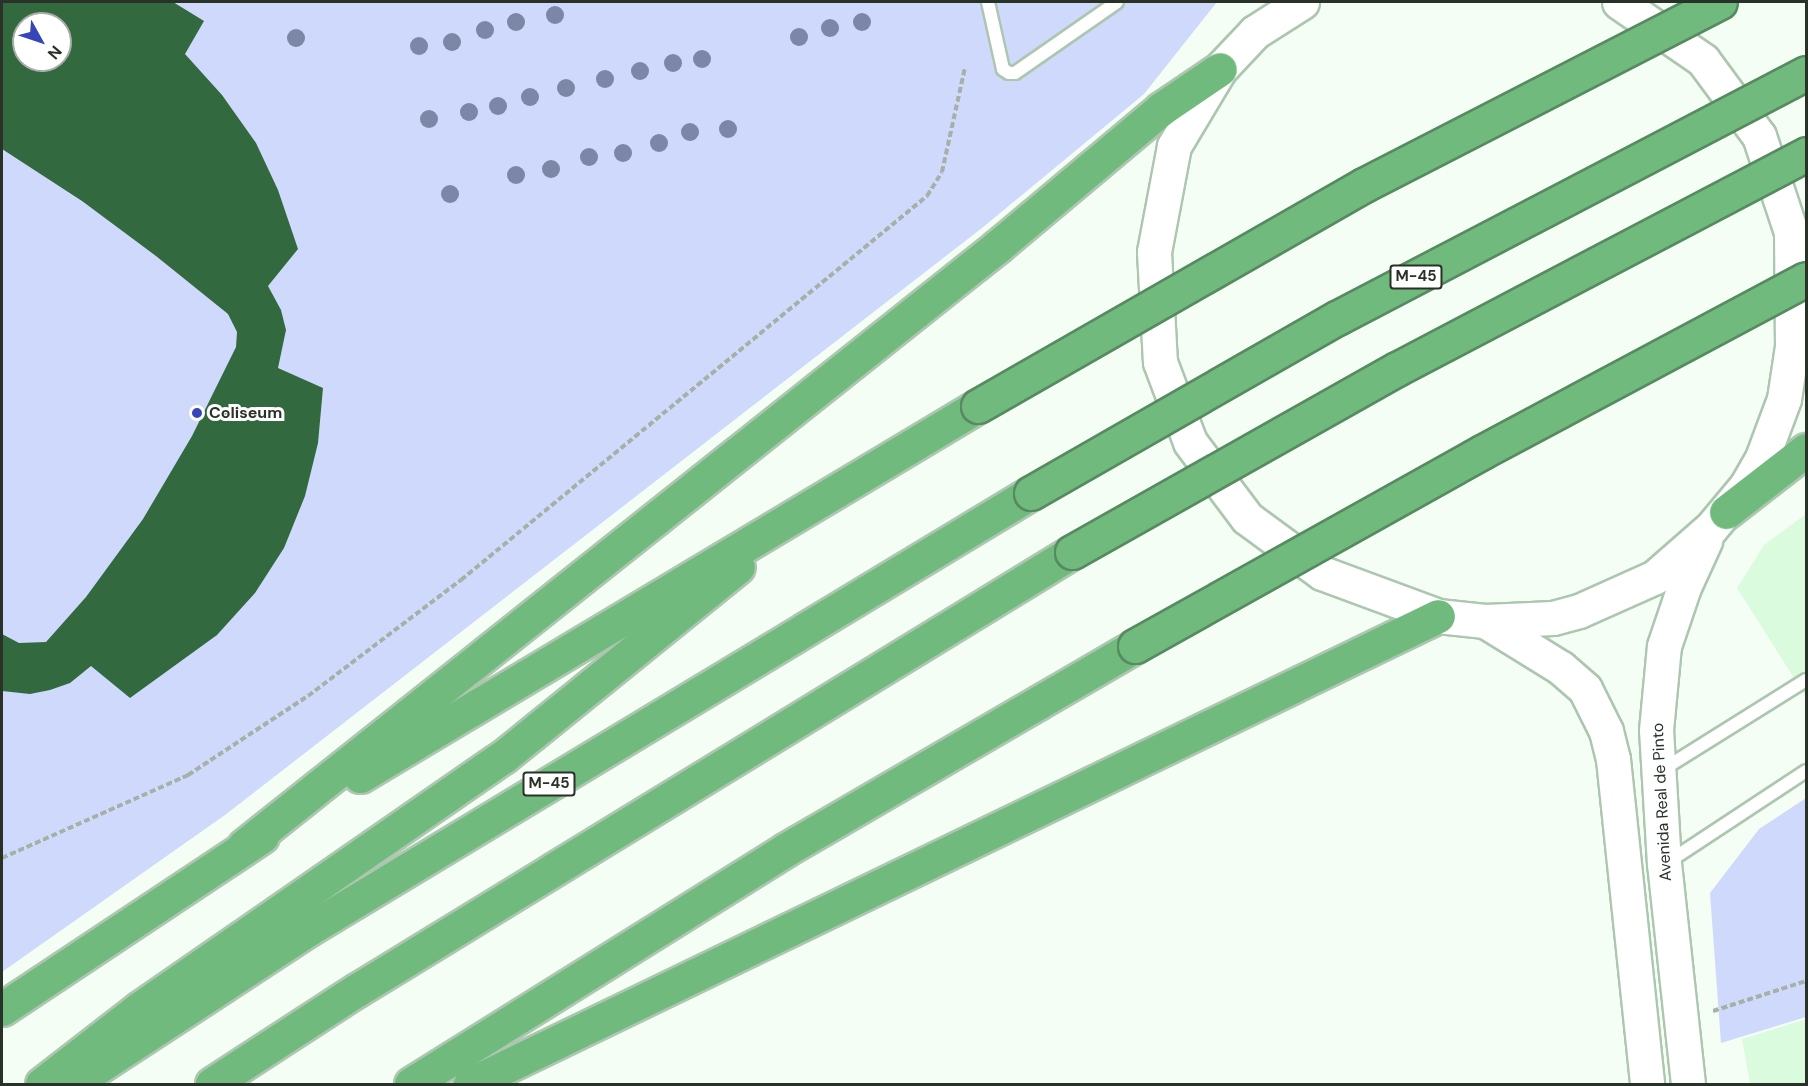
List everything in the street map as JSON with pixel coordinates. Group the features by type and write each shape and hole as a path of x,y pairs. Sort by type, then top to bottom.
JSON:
{"highway":[{"path":"2,1009 244,846 837,487 1364,185 1720,2"},
{"path":"244,846 989,253 1161,109 1221,69"},
{"name":"M-45","path":"72,1084 309,929 1031,493 1337,318 1806,73"},
{"path":"212,1084 357,990 1072,552 1397,369 1806,154"},
{"path":"411,1084 785,850 1135,646 1482,452 1806,279"},
{"path":"1718,520 1806,450"},
{"path":"42,1084 140,1008 503,757 837,487"},
{"path":"470,1084 1438,616"}],"main road":[{"path":"1302,2 1255,32 1221,69 1174,146 1154,252 1160,362 1190,441 1247,518 1322,573 1438,616 1485,621 1552,618 1604,603 1655,577 1718,520 1762,458 1784,399 1792,346 1791,232 1759,136 1702,60 1619,2"},
{"name":"Avenida Real de Pinto","path":"1688,1084 1664,864 1656,730 1664,646 1684,587 1718,520"},
{"path":"1485,621 1561,668 1585,689 1606,731 1613,759 1647,1084"}],"lane":[{"path":"988,2 1003,69 1009,74 1015,73 1117,2"},
{"path":"1658,772 1806,680"},
{"path":"1664,864 1806,771"}],"path":[{"path":"2,858 188,775 308,696 461,580 927,196 942,172 965,67"},
{"path":"1682,1021 1806,981"}],"shaded area":[{"path":"2,2 1217,2 1144,94 982,228 225,815 2,972"},
{"path":"1806,514 1806,697 1737,588 1764,545"},
{"path":"1806,798 1806,1017 1721,1043 1710,893 1759,829"},
{"path":"1806,1019 1806,1084 1750,1084 1742,1039"}],"building":[{"path":"2,2 173,2 204,21 185,54 222,95 256,143 278,190 298,249 268,286 281,310 286,330 278,368 323,388 318,443 305,496 284,548 255,593 217,635 130,698 91,666 70,683 50,690 30,694 2,691 2,634 19,643 46,642 86,597 143,519 192,436 236,347 237,332 228,314 82,201 2,149"}],"place":[{"name":"Coliseum","path":"197,413"}]}
